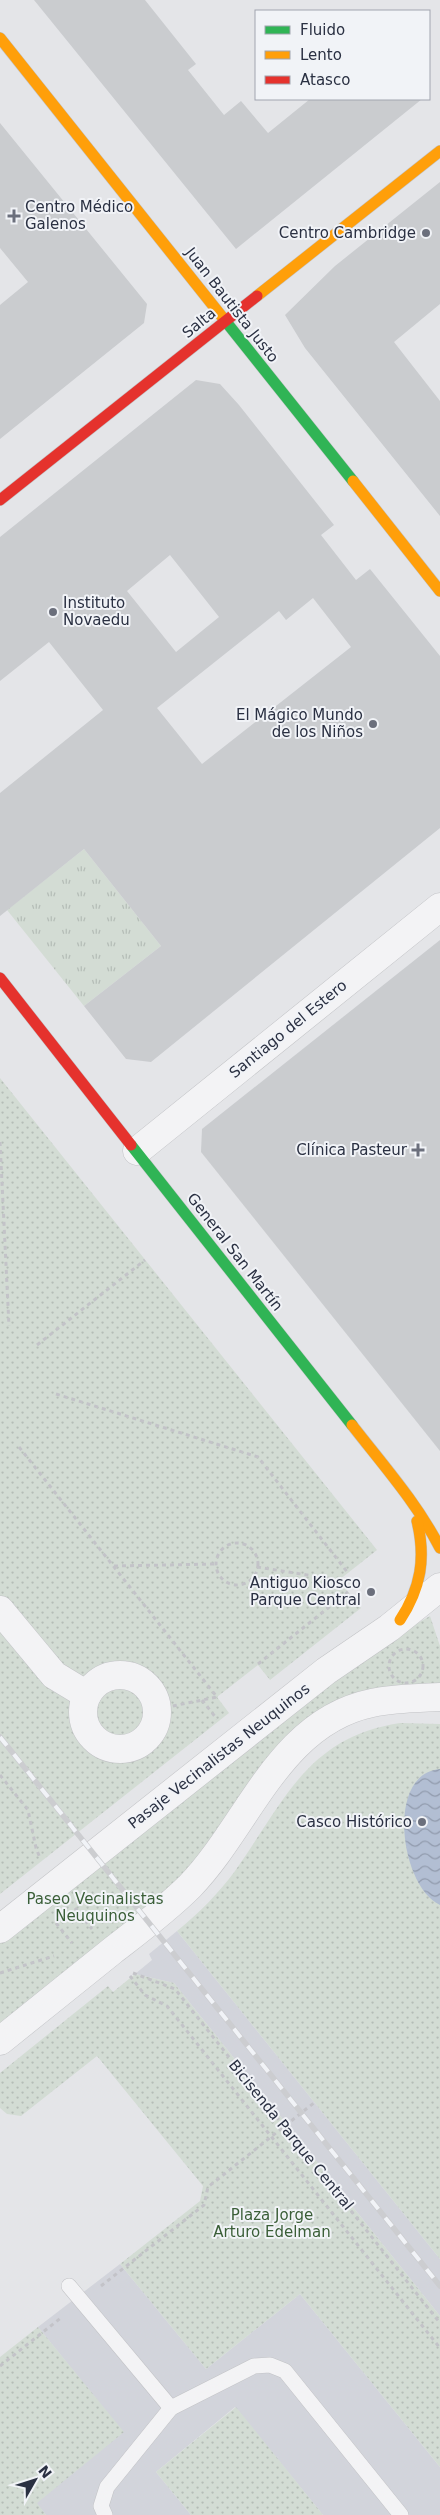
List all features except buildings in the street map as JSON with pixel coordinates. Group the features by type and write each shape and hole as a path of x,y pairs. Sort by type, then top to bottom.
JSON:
{"street":[{"name":"Juan Bautista Justo","path":"0,38 440,591"},
{"name":"Salta","path":"0,500 440,151"},
{"name":"Santiago del Estero","path":"137,1151 440,908"},
{"name":"General San Martín","path":"0,978 405,1492 429,1526 440,1548"},
{"path":"400,1620 417,1590 424,1555 419,1527 405,1492"},
{"name":"Pasaje Vecinalistas Neuquinos","path":"0,1929 341,1660 400,1620 440,1586"},
{"path":"0,1610 54,1675 87,1695"},
{"path":"118,1674 137,1678 151,1691 158,1709 154,1728 142,1743 123,1750 114,1749 96,1740 85,1724 83,1714 87,1695 100,1681 118,1674"},
{"path":"0,2041 156,1917 189,1887 215,1856 273,1772 302,1740 336,1717 363,1705 440,1697"}],"lane":[{"path":"69,2286 171,2408"},
{"path":"105,2515 101,2506 107,2487 171,2408 254,2366 270,2365 285,2371 401,2515"}],"path":[{"path":"0,1142 9,1326"},
{"path":"37,1345 145,1260"},
{"path":"56,1394 258,1458 348,1573"},
{"path":"19,1447 217,1697 158,1709"},
{"path":"231,1544 238,1544 244,1545 254,1553 257,1567 251,1580 238,1585 224,1581 219,1576 216,1564 220,1552 231,1544"},
{"path":"114,1566 216,1564"},
{"path":"257,1567 339,1580"},
{"path":"258,1664 348,1592"},
{"path":"202,1700 219,1721"},
{"path":"0,1775 28,1810 36,1848 42,1861"},
{"path":"73,1905 95,1934"},
{"path":"54,1920 74,1946"},
{"name":"Bicisenda Parque Central","path":"271,2136 167,2006 145,1995 125,1970 175,1989 440,2322"},
{"path":"0,2366 204,2205 208,2187 314,2102"},
{"path":"271,2136 440,2348"}],"shaded area":[{"path":"177,1931 440,2259 440,2316 174,1983 135,1974 152,1960 149,1954"},
{"path":"120,2264 206,2369 300,2294 440,2467 440,2515 323,2515 235,2407 156,2472 191,2515 46,2515 36,2503 123,2432 38,2327"}],"green space":[{"path":"84,849 161,946 84,1006 7,910"},
{"path":"0,1078 377,1550 339,1580 361,1608 270,1680 258,1665 217,1697 229,1713 0,1894"},
{"name":"Paseo Vecinalistas Neuquinos","path":"430,1616 440,1646 440,1686 355,1701 180,1881 0,2026 0,1941 375,1648"},
{"path":"400,1723 440,1724 440,2259 177,1931 222,1888 284,1798 301,1776 320,1758 342,1742 368,1731"},
{"name":"Plaza Jorge Arturo Edelman","path":"135,1974 174,1983 440,2316 440,2467 300,2294 206,2369 120,2264 200,2201 203,2186 97,2056 21,2116 7,2114 0,2108 0,2073 108,1986 113,1992"},
{"path":"38,2327 124,2432 37,2503 46,2515 0,2515 0,2357"},
{"path":"236,2407 323,2515 191,2515 156,2472"}],"water":[{"path":"440,1769 440,1905 426,1894 415,1877 408,1855 404,1832 405,1809 411,1789 423,1775"}],"railway":[{"path":"0,1737 440,2286"}],"traffic: fast":[{"path":"223,318 353,481"},
{"path":"131,1145 352,1425"}],"traffic: slow":[{"path":"0,38 223,318"},
{"path":"257,296 440,151"},
{"path":"353,481 440,591"},
{"path":"352,1425 421,1515 440,1548"},
{"path":"400,1620 413,1596 420,1572 421,1548 417,1521"}],"traffic: jam":[{"path":"0,500 257,296"},
{"path":"0,978 131,1145"}],"place":[{"name":"Centro Médico Galenos","path":"14,216"},
{"name":"Centro Cambridge","path":"426,233"},
{"name":"Instituto Novaedu","path":"53,612"},
{"name":"El Mágico Mundo de los Niños","path":"373,724"},
{"name":"Clínica Pasteur","path":"418,1150"},
{"name":"Antiguo Kiosco Parque Central","path":"371,1592"},
{"name":"Casco Histórico","path":"422,1822"}]}
